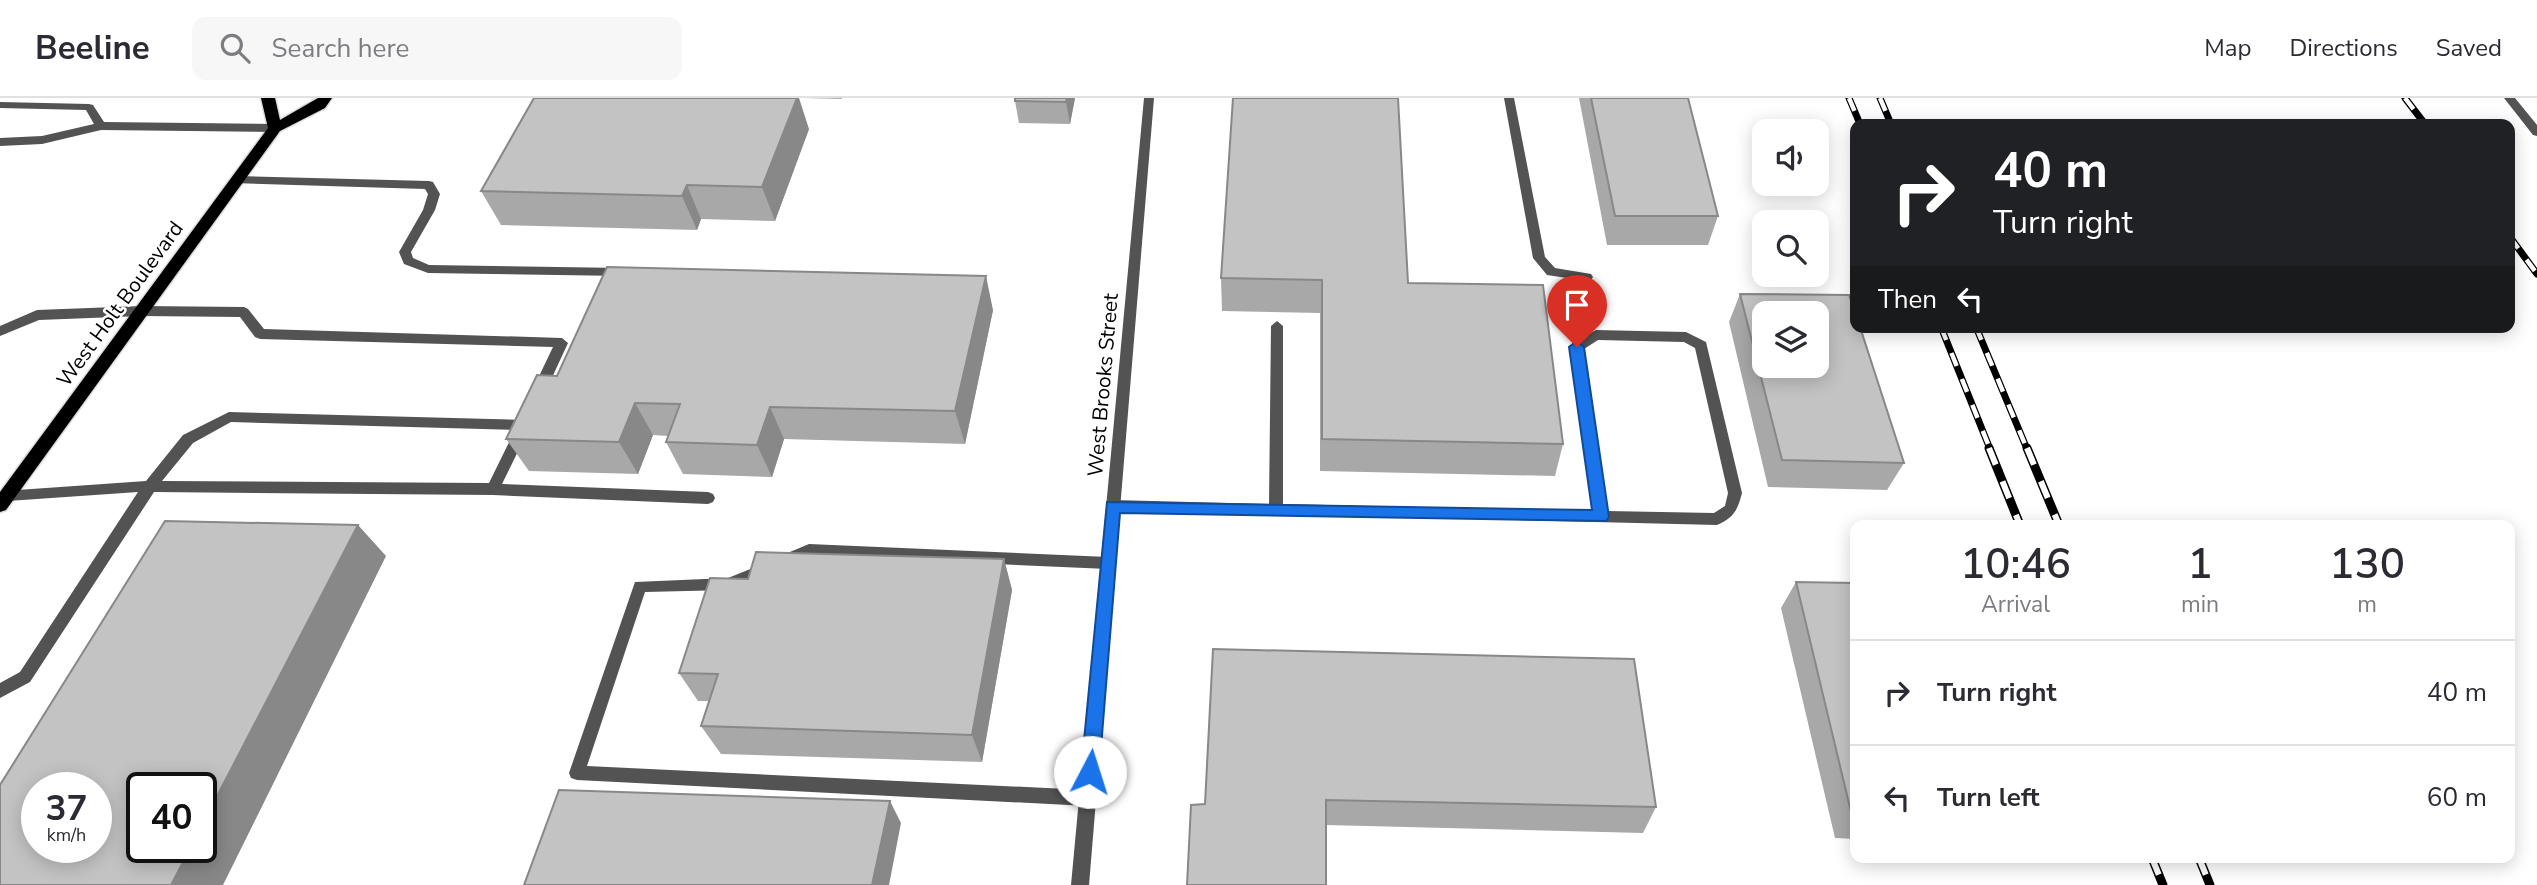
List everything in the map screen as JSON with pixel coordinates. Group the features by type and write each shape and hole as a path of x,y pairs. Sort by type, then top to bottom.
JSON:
{"main road":[{"path":"268,98 275,128"},
{"name":"West Holt Boulevard","path":"4,500 275,128 320,105 325,98"}],"street":[{"name":"West Brooks Street","path":"1080,885 1149,98"},
{"path":"1509,98 1539,258 1551,272 1587,277"},
{"path":"2509,98 2537,132"},
{"path":"0,104 89,107 101,125"},
{"path":"0,142 42,140 101,125 275,128"},
{"path":"236,180 429,186 434,194 429,210 405,252 408,261 428,269 643,272"},
{"path":"0,331 37,315 141,311 244,312 260,334 562,343 493,489"},
{"path":"1276,510 1277,326"},
{"path":"1113,506 1601,517 1717,519 1731,509 1735,493 1701,345 1686,337 1596,335 1577,347 1601,517"},
{"path":"0,691 25,677 149,486 188,439 229,416 529,413"},
{"path":"4,500 149,486 493,489 708,498"},
{"path":"1087,798 576,773 640,586 729,584 809,550 1108,563"}],"building":[{"path":"534,98 797,98 762,187 687,185 682,196 481,191"},
{"path":"1015,98 1067,98 1066,102 1015,101"},
{"path":"1233,98 1398,98 1408,283 1543,285 1563,444 1322,439 1322,280 1221,278"},
{"path":"1591,98 1688,98 1718,216 1615,216"},
{"path":"607,267 986,276 955,411 770,407 757,445 666,442 680,404 635,403 619,442 506,439 537,375 557,376"},
{"path":"1740,294 1849,295 1850,333 1862,333 1904,463 1782,460 1761,378 1829,378 1829,301 1752,301 1752,341"},
{"path":"165,521 358,525 217,796 217,772 126,772 126,863 183,863 171,885 0,885 0,785"},
{"path":"756,552 1004,559 972,735 701,726 718,674 679,673 710,578 748,579"},
{"path":"1796,582 1850,583 1850,808"},
{"path":"1213,649 1634,659 1656,807 1326,800 1326,885 1187,885 1191,805 1205,804"},
{"path":"559,790 890,801 872,885 524,885"}],"railway":[{"path":"1849,98 1858,119"},
{"path":"1880,98 1889,119"},
{"path":"2405,98 2421,119"},
{"path":"2515,244 2537,274"},
{"path":"1943,333 1990,449"},
{"path":"1979,333 2027,449"},
{"path":"1989,448 2018,520"},
{"path":"2027,448 2057,520"},
{"path":"2154,863 2163,885"},
{"path":"2201,863 2210,885"}],"route":[{"path":"1090,772 1113,506 1601,517 1577,347"}]}
